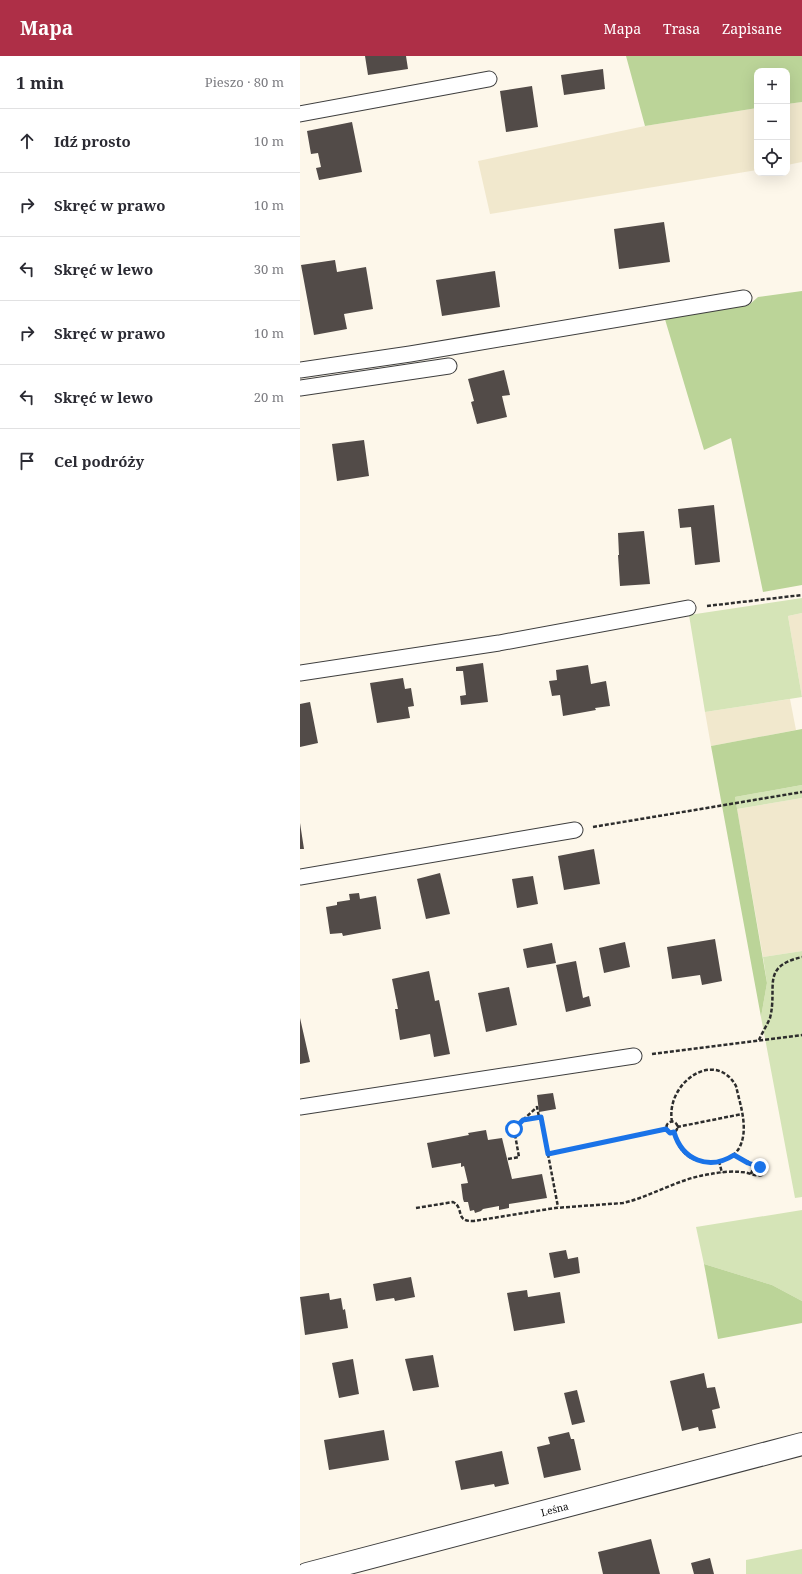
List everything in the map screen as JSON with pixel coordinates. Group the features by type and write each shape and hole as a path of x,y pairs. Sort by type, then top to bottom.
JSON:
{"street":[{"name":"Leśna","path":"308,1574 802,1444"}],"lane":[{"path":"300,114 489,79"},
{"path":"300,370 410,354 744,298"},
{"path":"300,388 449,366"},
{"path":"300,674 499,643 688,608"},
{"path":"300,877 575,830"},
{"path":"300,1107 634,1056"}],"path":[{"path":"688,608 802,595"},
{"path":"575,830 802,792"},
{"path":"759,1041 769,1018 773,997 773,981 776,970 782,963 802,957"},
{"path":"634,1056 802,1035"},
{"path":"672,1122 672,1106 678,1089 683,1083 697,1073 710,1070 723,1072 733,1081 736,1086 742,1114 743,1139 738,1151 734,1155 728,1159 719,1161 695,1160 688,1156 679,1146 674,1132 677,1126"},
{"path":"508,1159 519,1157 514,1129 538,1107 558,1207"},
{"path":"672,1122 677,1126 742,1114"},
{"path":"523,1120 539,1118"},
{"path":"666,1129 668,1124 672,1122"},
{"path":"548,1154 666,1129"},
{"path":"666,1129 670,1133 674,1132"},
{"path":"416,1208 453,1202 457,1205 462,1219 468,1221 558,1207 623,1203 633,1201 682,1180 710,1174 740,1172 758,1177 764,1172 760,1167 754,1166 734,1155"},
{"path":"719,1161 722,1173"},
{"path":"751,1174 754,1166"}],"shaded area":[{"path":"802,102 802,162 790,164 790,104"},
{"path":"754,108 754,170 490,214 478,161 645,126"},
{"path":"802,613 802,697 788,616"},
{"path":"790,699 796,730 711,746 705,712"},
{"path":"802,798 802,951 763,957 737,809"}],"green space":[{"path":"626,56 802,56 802,102 790,104 790,68 754,68 754,108 645,126"},
{"path":"802,291 802,585 763,592 731,438 704,450 664,316 749,305 758,297"},
{"path":"802,598 802,613 788,616 802,697 705,712 689,615"},
{"path":"802,729 802,785 735,797 767,983 761,1017 711,746"},
{"path":"802,785 802,798 737,809 735,797"},
{"path":"802,951 802,1197 795,1198 761,1017 767,983 763,957"},
{"path":"802,1210 802,1301 772,1285 704,1264 696,1227"},
{"path":"704,1264 772,1285 802,1301 802,1323 718,1339"},
{"path":"802,1549 802,1574 746,1574 746,1560"}],"building":[{"path":"365,56 406,56 408,69 368,75"},
{"path":"603,69 605,89 564,95 561,75"},
{"path":"532,86 538,127 506,132 500,91"},
{"path":"352,122 362,172 319,180 316,168 321,167 318,153 311,154 307,131"},
{"path":"664,222 670,262 619,269 614,229"},
{"path":"335,260 337,272 366,267 373,309 344,314 347,329 314,335 301,265"},
{"path":"495,271 500,307 442,316 436,280"},
{"path":"504,370 510,395 502,396 507,417 477,424 471,402 474,401 468,379"},
{"path":"364,440 369,476 337,481 332,444"},
{"path":"714,505 720,562 695,565 691,527 680,528 678,509"},
{"path":"644,531 650,584 620,586 618,533"},
{"path":"483,663 488,702 461,705 460,696 466,695 463,671 456,671 456,667"},
{"path":"588,665 591,684 606,681 610,706 563,716 560,695 552,696 549,681 557,680 556,670"},
{"path":"403,678 405,689 411,688 414,706 408,707 410,718 377,723 370,683"},
{"path":"310,702 318,743 300,747 300,704"},
{"path":"300,823 304,849 300,849"},
{"path":"594,849 600,884 564,890 558,856"},
{"path":"440,873 450,914 426,919 417,879"},
{"path":"533,876 538,904 517,908 512,879"},
{"path":"359,893 360,899 376,896 381,929 343,936 342,933 330,934 326,907 337,905 337,902 350,900 349,894"},
{"path":"715,939 722,981 702,985 700,975 672,979 667,947"},
{"path":"625,942 630,967 604,973 599,948"},
{"path":"552,943 556,963 527,968 523,949"},
{"path":"576,961 583,998 589,996 591,1006 566,1012 556,965"},
{"path":"429,971 435,1001 439,1000 450,1054 434,1057 430,1034 400,1040 395,1009 398,1009 392,979"},
{"path":"509,987 517,1025 486,1032 478,993"},
{"path":"300,1018 310,1062 300,1064"},
{"path":"553,1093 556,1109 539,1112 537,1095"},
{"path":"486,1130 488,1140 502,1138 512,1179 542,1174 547,1198 509,1204 509,1208 499,1210 499,1206 483,1209 475,1213 474,1210 470,1211 468,1202 464,1202 463,1199 461,1184 468,1183 464,1166 461,1167 461,1163 432,1168 427,1143 469,1135 468,1133"},
{"path":"566,1250 568,1259 578,1257 580,1273 554,1278 549,1253"},
{"path":"411,1277 415,1297 395,1301 394,1298 376,1301 373,1284"},
{"path":"527,1290 528,1297 560,1292 565,1323 514,1331 507,1293"},
{"path":"329,1293 330,1300 341,1298 343,1310 345,1309 348,1328 305,1335 300,1297"},
{"path":"433,1355 439,1387 413,1391 405,1359"},
{"path":"353,1359 359,1394 339,1398 332,1363"},
{"path":"704,1373 707,1388 715,1387 720,1408 712,1410 716,1428 699,1431 698,1427 682,1431 670,1381"},
{"path":"577,1390 585,1422 572,1425 564,1393"},
{"path":"384,1430 389,1460 329,1470 324,1440"},
{"path":"569,1432 571,1439 574,1439 581,1470 544,1478 537,1447 550,1444 548,1437"},
{"path":"502,1451 509,1484 495,1487 494,1484 461,1490 455,1461"},
{"path":"651,1539 660,1574 603,1574 598,1552"},
{"path":"710,1558 714,1574 694,1574 691,1563"}],"route":[{"path":"514,1129 523,1120 541,1117 548,1154 666,1129 670,1133 674,1132 679,1146 688,1156 695,1160 712,1162 728,1159 734,1155 741,1160 760,1167"}]}
